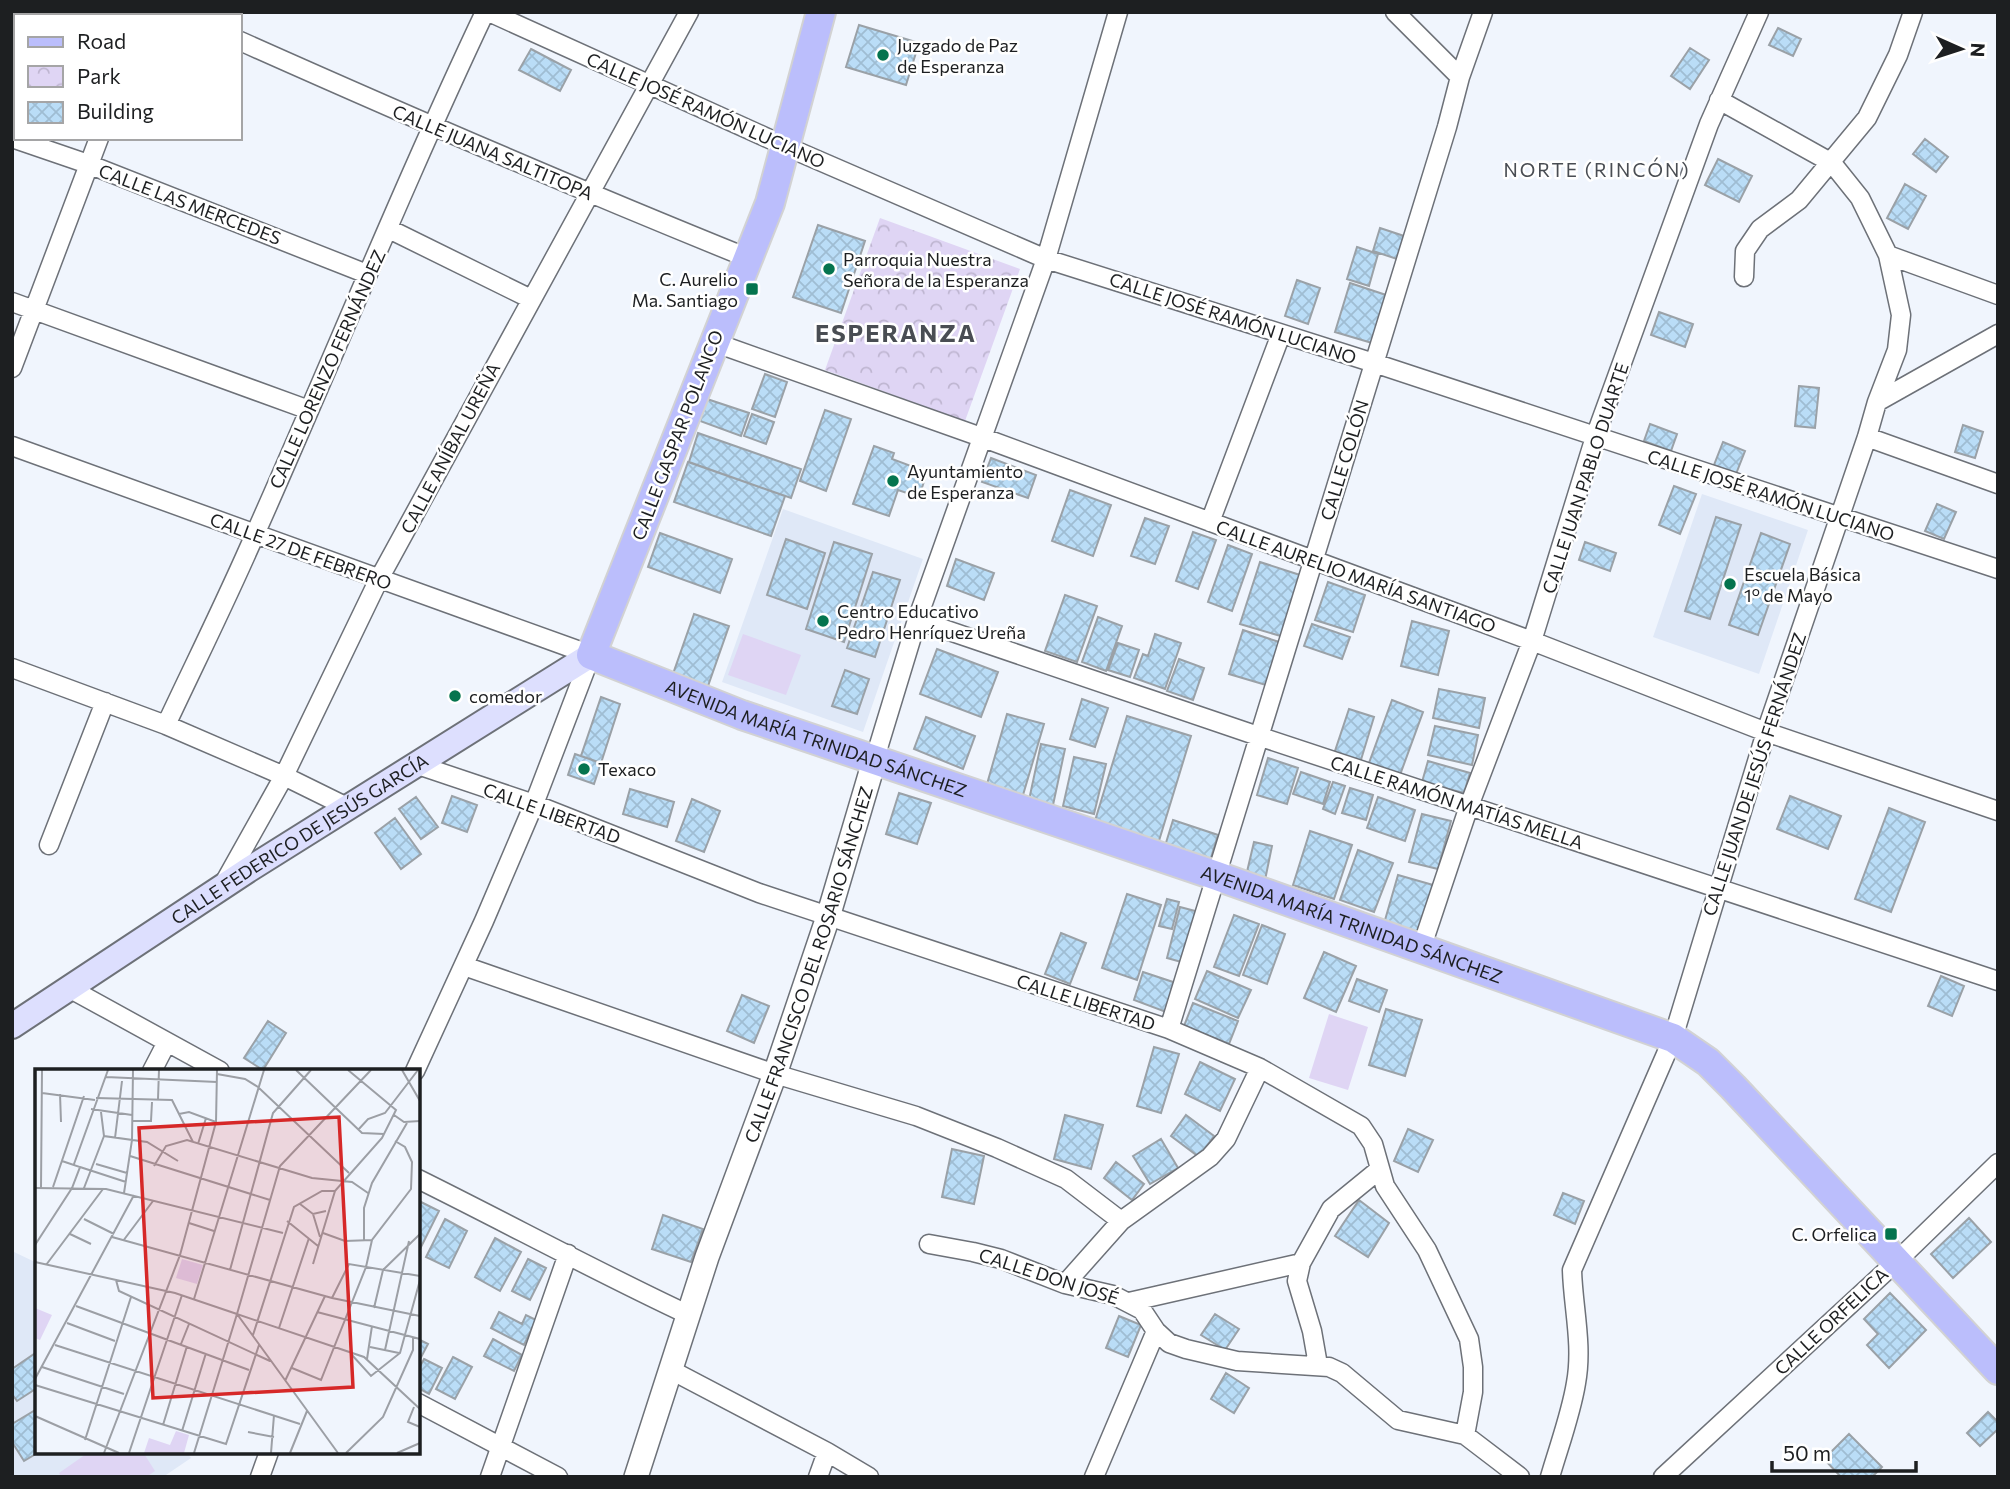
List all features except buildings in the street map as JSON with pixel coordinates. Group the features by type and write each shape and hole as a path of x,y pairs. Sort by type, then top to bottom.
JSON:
{"main road":[{"name":"CALLE GASPAR POLANCO","path":"591,655 770,203 821,12"},
{"name":"AVENIDA MARÍA TRINIDAD SÁNCHEZ","path":"591,655 742,715 1217,876 1672,1038 1708,1062 1733,1087 1998,1370"},
{"name":"CALLE FEDERICO DE JESÚS GARCÍA","path":"12,1026 221,888 591,655"}],"street":[{"name":"CALLE JOSÉ RAMÓN LUCIANO","path":"487,12 785,146 1046,259 1374,363 1998,569"},
{"name":"CALLE LORENZO FERNÁNDEZ","path":"166,725 256,534 431,127 487,12"},
{"name":"CALLE ANÍBAL UREÑA","path":"221,888 284,776 379,579 689,12"},
{"name":"CALLE FRANCISCO DEL ROSARIO SÁNCHEZ","path":"636,1477 707,1257 775,1074 828,917 917,620 1046,259 1118,12"},
{"path":"1395,12 1460,77"},
{"name":"CALLE COLÓN","path":"1169,1029 1447,127 1460,77 1483,12"},
{"name":"CALLE JUAN PABLO DUARTE","path":"1421,949 1469,806 1532,641 1595,437 1719,100 1759,12"},
{"path":"1744,277 1745,251 1760,229 1799,200 1867,118 1898,55 1913,12"},
{"name":"CALLE JUANA SALTITOPA","path":"242,42 431,127 748,258"},
{"name":"CALLE JUAN DE JESÚS FERNÁNDEZ","path":"1550,1477 1576,1383 1578,1339 1572,1270 1672,1038 1766,732 1867,438 1877,401 1897,350 1900,315 1888,255 1860,198 1832,163 1719,100"},
{"name":"CALLE LAS MERCEDES","path":"18,140 88,164 367,274"},
{"path":"12,368 98,140"},
{"path":"389,229 531,299"},
{"path":"1888,255 1998,295"},
{"path":"12,302 309,410"},
{"path":"1210,522 1281,334"},
{"path":"1877,401 1998,334"},
{"name":"CALLE AURELIO MARÍA SANTIAGO","path":"713,342 1314,560 1766,732 1998,811"},
{"path":"1867,438 1998,484"},
{"name":"CALLE 27 DE FEBRERO","path":"12,446 591,655"},
{"name":"CALLE RAMÓN MATÍAS MELLA","path":"917,620 1998,981"},
{"path":"416,1069 534,804 591,655"},
{"path":"12,668 166,725 284,776 349,808"},
{"path":"49,845 105,702"},
{"name":"CALLE LIBERTAD","path":"418,765 534,804 759,893 1169,1029 1260,1068 1361,1126 1373,1144 1385,1186 1427,1250 1469,1339 1473,1392 1465,1435"},
{"path":"464,965 775,1074 916,1116 997,1147 1066,1180 1121,1220"},
{"path":"69,988 215,1069"},
{"path":"153,1069 167,1042"},
{"path":"1065,1284 1121,1220 1210,1157 1226,1139 1260,1068"},
{"name":"CALLE ORFELICA","path":"1662,1477 1897,1261 1998,1163"},
{"path":"1318,1365 1312,1331 1297,1281 1301,1263 1331,1209 1380,1169"},
{"path":"420,1179 689,1315"},
{"name":"CALLE DON JOSÉ","path":"929,1244 1001,1259 1065,1284 1129,1301 1142,1310 1156,1331 1169,1343 1237,1361 1329,1367 1342,1373 1398,1420 1465,1435"},
{"path":"491,1477 568,1254"},
{"path":"1129,1301 1301,1263"},
{"path":"1094,1477 1156,1331"},
{"path":"669,1369 869,1477"},
{"path":"420,1404 558,1477"},
{"path":"1465,1435 1520,1477"},
{"path":"818,1477 827,1452"}],"shaded area":[{"name":"Escuela Básica 1º de Mayo","path":"1702,494 1808,530 1759,674 1653,637"},
{"name":"Centro Educativo Pedro Henríquez Ureña","path":"783,509 923,559 863,732 722,682"},
{"path":"12,1251 35,1262 35,1454 188,1454 191,1458 163,1477 12,1477"}],"green space":[{"path":"880,218 1020,269 965,421 825,370"},
{"path":"743,634 801,655 786,695 728,675"},
{"path":"1329,1014 1368,1027 1348,1090 1309,1078"},
{"path":"86,1454 144,1454 155,1471 146,1477 61,1477 59,1473"}],"place":[{"name":"Juzgado de Paz de Esperanza","path":"883,55"},
{"name":"Parroquia Nuestra Señora de la Esperanza","path":"829,269"},
{"name":"C. Aurelio Ma. Santiago","path":"752,289"},
{"name":"Ayuntamiento de Esperanza","path":"893,481"},
{"name":"Escuela Básica 1º de Mayo","path":"1730,584"},
{"name":"Centro Educativo Pedro Henríquez Ureña","path":"823,621"},
{"name":"comedor","path":"455,696"},
{"name":"Texaco","path":"584,769"},
{"name":"C. Orfelica","path":"1891,1234"}],"district":[{"name":"NORTE (RINCÓN)","path":"1597,169"},
{"name":"ESPERANZA","path":"896,332"}]}
